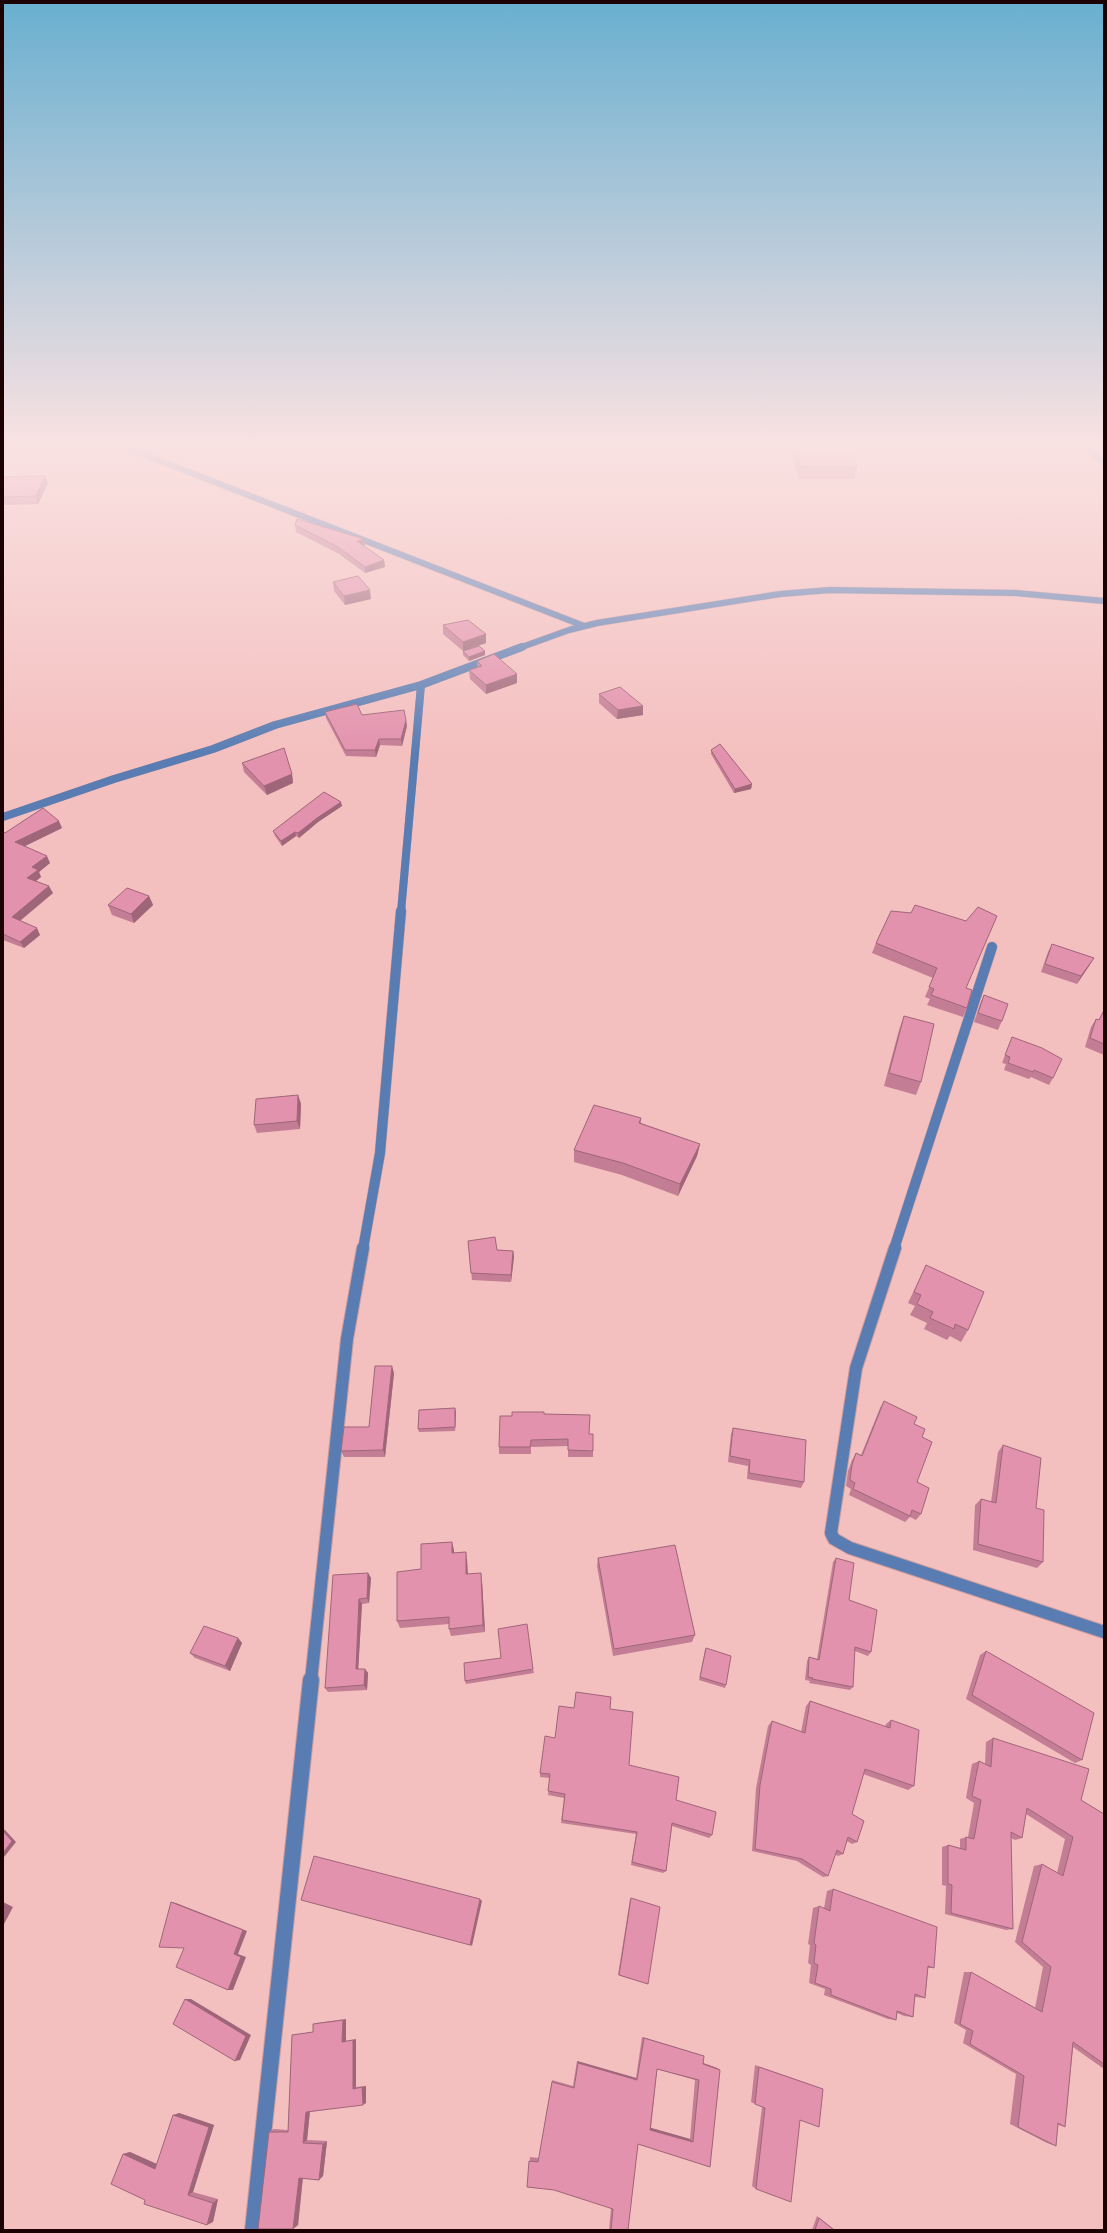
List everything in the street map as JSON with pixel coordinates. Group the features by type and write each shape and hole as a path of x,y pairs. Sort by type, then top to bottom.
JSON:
{"street":[{"path":"379,546 584,626"},
{"path":"3,817 114,778 219,747 274,725 421,686 584,626 631,617 780,594 830,590 1016,593 1104,601"},
{"path":"253,2230 346,1339 380,1153 421,686"},
{"path":"992,947 856,1368 831,1532 834,1539 850,1548 1104,1632"}],"building":[{"path":"336,546 364,546 384,560 365,567"},
{"path":"358,576 370,590 344,596 333,582"},
{"path":"468,620 486,634 463,642 443,625"},
{"path":"479,646 485,651 469,657 463,651"},
{"path":"494,654 517,674 486,685 469,670 482,666 477,661"},
{"path":"620,687 643,706 618,710 599,694"},
{"path":"357,704 362,715 404,710 406,720 401,739 379,739 375,750 345,750 325,712"},
{"path":"720,744 752,784 735,789 711,750"},
{"path":"284,748 292,774 264,786 242,763"},
{"path":"324,792 341,802 298,833 295,832 281,841 273,831"},
{"path":"43,808 59,821 15,842 47,856 32,867 38,870 27,878 49,886 12,917 37,928 20,942 3,934 3,831 5,833"},
{"path":"127,888 149,896 131,914 108,905"},
{"path":"915,905 966,921 978,907 997,916 966,988 972,990 967,1008 931,995 934,989 929,987 937,968 876,943 891,911 911,913"},
{"path":"1052,944 1094,958 1081,976 1045,964"},
{"path":"984,995 1008,1004 1002,1021 978,1013"},
{"path":"1104,1010 1104,1044 1090,1038 1096,1019 1099,1020"},
{"path":"904,1016 934,1024 921,1082 889,1073"},
{"path":"1012,1037 1042,1048 1062,1059 1053,1078 1034,1070 1033,1072 1008,1063 1010,1057 1005,1055"},
{"path":"298,1095 297,1121 254,1125 256,1099"},
{"path":"594,1105 641,1118 639,1123 700,1144 680,1184 623,1163 574,1150"},
{"path":"495,1237 497,1250 513,1251 511,1275 471,1273 468,1241"},
{"path":"926,1265 984,1292 968,1330 955,1324 954,1329 930,1318 933,1312 917,1304 921,1295 914,1292"},
{"path":"375,1366 392,1366 383,1450 341,1451 344,1427 369,1427"},
{"path":"884,1401 917,1417 914,1424 925,1429 922,1437 932,1442 917,1482 929,1488 921,1514 912,1510 910,1516 853,1489 855,1483 850,1480 852,1465 856,1453 862,1456"},
{"path":"455,1408 455,1427 418,1429 419,1410"},
{"path":"512,1412 544,1412 544,1414 590,1415 589,1434 593,1434 593,1451 568,1450 568,1439 531,1440 530,1447 499,1447 500,1416 512,1416"},
{"path":"733,1428 806,1440 804,1482 749,1473 750,1460 730,1456"},
{"path":"1003,1445 1041,1458 1036,1508 1044,1510 1043,1562 978,1544 981,1499 996,1503"},
{"path":"452,1542 452,1553 466,1552 466,1574 481,1573 483,1625 449,1629 449,1617 397,1621 397,1572 421,1569 421,1544"},
{"path":"675,1545 695,1635 614,1649 598,1558"},
{"path":"836,1558 854,1563 849,1600 877,1610 871,1652 855,1647 853,1687 808,1677 809,1657 819,1660"},
{"path":"368,1573 367,1598 359,1599 356,1669 365,1669 364,1685 325,1688 333,1575"},
{"path":"527,1624 533,1669 465,1681 464,1663 501,1658 498,1629"},
{"path":"204,1626 238,1638 225,1666 190,1653"},
{"path":"706,1648 731,1656 726,1685 700,1677"},
{"path":"986,1651 1094,1713 1082,1760 972,1695"},
{"path":"576,1692 611,1697 610,1709 633,1712 629,1765 679,1777 676,1800 716,1812 712,1835 672,1823 666,1871 632,1862 637,1832 562,1820 565,1794 548,1791 550,1774 540,1773 545,1736 555,1738 559,1706 574,1708"},
{"path":"810,1701 890,1728 891,1720 919,1730 914,1786 865,1769 852,1814 864,1821 857,1842 848,1837 843,1854 837,1850 828,1876 802,1859 755,1849 760,1785 772,1721 805,1733"},
{"path":"993,1738 1089,1769 1081,1800 1104,1814 1104,2064 1073,2042 1065,2127 1058,2123 1056,2146 1018,2127 1024,2076 970,2044 973,2031 960,2024 971,1972 1042,2012 1051,1967 1022,1942 1042,1864 1063,1876 1073,1837 1027,1808 1022,1838 1011,1832 1013,1929 951,1913 952,1885 948,1884 948,1845 966,1850 966,1837 974,1839 981,1800 972,1796 979,1761 991,1767"},
{"path":"3,1831 12,1841 3,1853"},
{"path":"314,1856 480,1899 470,1945 301,1900"},
{"path":"833,1889 937,1927 934,1968 928,1966 925,1998 915,1994 913,2017 897,2011 896,2020 831,1995 831,1989 815,1983 818,1965 814,1963 816,1945 814,1943 819,1906 830,1911"},
{"path":"631,1898 660,1907 648,1984 619,1975"},
{"path":"171,1902 243,1930 234,1954 241,1957 228,1990 176,1967 184,1948 159,1947"},
{"path":"185,1999 246,2036 235,2061 173,2024"},
{"path":"343,2020 342,2042 353,2040 353,2089 362,2087 363,2105 306,2112 303,2143 323,2144 319,2180 299,2178 293,2229 258,2229 269,2132 288,2132 292,2035 313,2032 313,2024"},
{"path":"644,2038 704,2056 703,2064 720,2070 710,2167 638,2144 628,2230 611,2230 613,2209 554,2190 527,2187 529,2161 538,2162 552,2082 574,2088 578,2063 637,2080","holes":["657,2069 699,2080 693,2142 650,2130"]},
{"path":"759,2067 823,2089 819,2127 800,2120 791,2202 756,2189 765,2108 755,2104"},
{"path":"173,2115 209,2127 188,2195 213,2203 207,2225 144,2204 145,2200 111,2184 123,2154 155,2169"},
{"path":"819,2218 834,2230 815,2230"}]}
